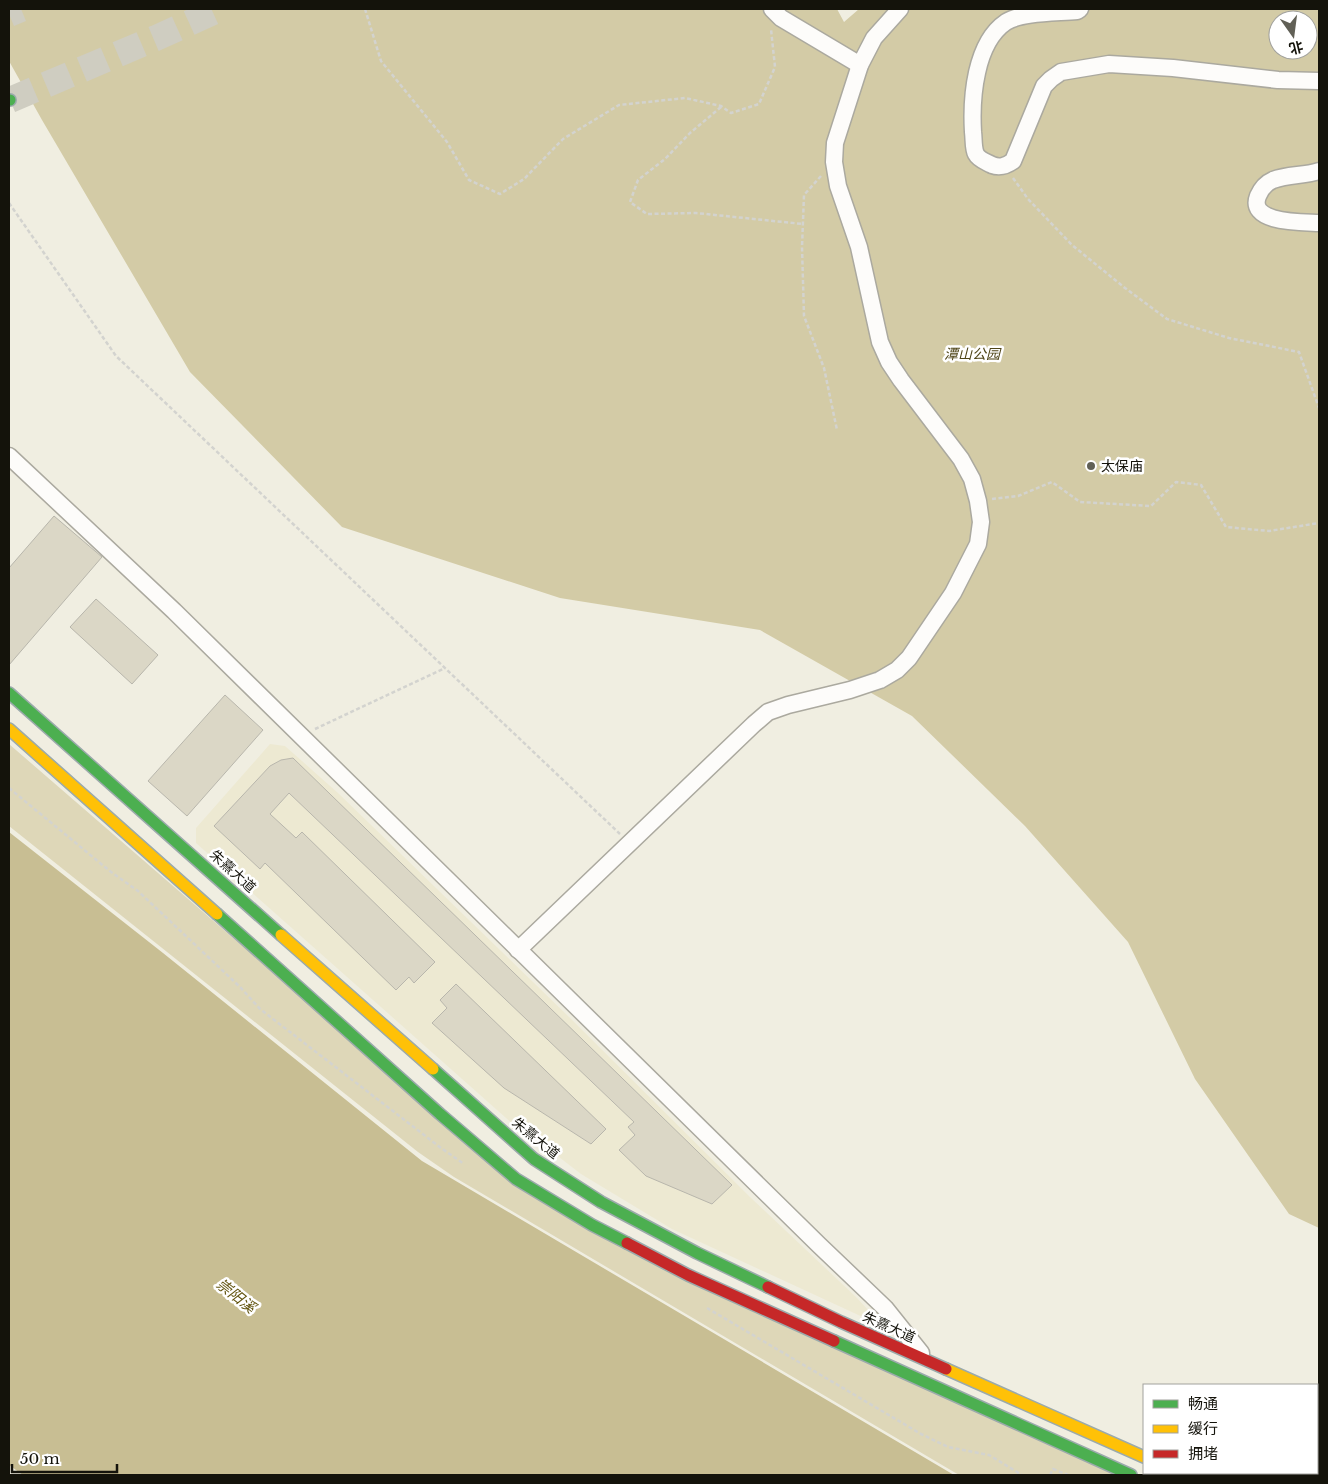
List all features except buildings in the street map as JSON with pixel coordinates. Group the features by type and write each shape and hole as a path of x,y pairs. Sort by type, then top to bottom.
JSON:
{"main road":[{"name":"朱熹大道","path":"9,693 534,1159 600,1202 698,1253 841,1322 1143,1457"},
{"path":"9,729 433,1108 516,1178 592,1225 688,1275 1130,1475"},
{"path":"9,743 79,792"}],"street":[{"path":"772,9 781,18 860,65"},
{"path":"518,950 768,712 850,690 880,680 898,670 909,658 953,593 978,544 981,522 972,479 961,459 901,380 889,362 880,342 859,247 838,186 834,162 835,144 860,65 874,38 900,9"},
{"path":"1080,9 1077,11 1023,16 1007,21 991,38 977,70 974,95 974,149 977,156 984,161 996,166 1005,166 1013,161 1044,86 1050,79 1062,72 1109,64 1174,68 1278,80 1319,81"},
{"path":"1319,172 1272,180 1264,186 1256,200 1261,213 1268,217 1284,221 1319,223"},
{"path":"9,456 174,611 885,1308 926,1359 965,1400"}],"path":[{"path":"365,9 381,61 447,142 469,180 500,194 524,179 564,139 618,105 685,98 722,106 731,112 759,104 775,67 771,29 772,9"},
{"path":"722,106 690,133 665,159 638,180 630,202 647,214 696,213 803,224"},
{"path":"834,162 804,195 802,247 804,316 824,368 837,430"},
{"path":"1005,166 1028,199 1072,245 1167,319 1229,338 1299,352 1319,408"},
{"path":"9,203 116,356 630,843"},
{"path":"978,501 1018,496 1052,482 1080,502 1151,506 1176,482 1201,485 1226,527 1268,531 1319,523"},
{"path":"300,736 446,668"},
{"path":"1050,1475 1053,1469 1068,1475"}],"shaded area":[{"path":"9,744 523,1189 1116,1475 959,1475 454,1177 418,1152 9,826"},
{"path":"270,744 285,746 338,793 568,1016 750,1197 856,1297 869,1311 867,1319 672,1229 581,1174 514,1125 196,843 196,828"}],"green space":[{"name":"潭山公园","path":"9,9 837,9 844,22 859,9 1319,9 1319,1228 1289,1214 1195,1079 1128,942 1025,826 912,716 760,630 560,598 342,527 190,372 9,61"}],"water":[{"name":"崇阳溪","path":"9,832 422,1161 954,1475 23,1475 9,1465"}],"tunnel":[{"path":"9,14 21,9"},
{"path":"10,100 220,9"}],"traffic: fast":[{"path":"9,693 281,935"},
{"path":"217,914 440,1114 516,1179 592,1225 627,1243"},
{"path":"433,1069 534,1159 601,1202 697,1253 768,1287"},
{"path":"834,1341 1131,1475"}],"traffic: slow":[{"path":"9,729 217,914"},
{"path":"281,935 433,1069"},
{"path":"946,1369 1143,1457"}],"traffic: jam":[{"path":"627,1243 688,1275 834,1341"},
{"path":"768,1287 946,1369"}],"place":[{"name":"太保庙","path":"1091,466"}]}
